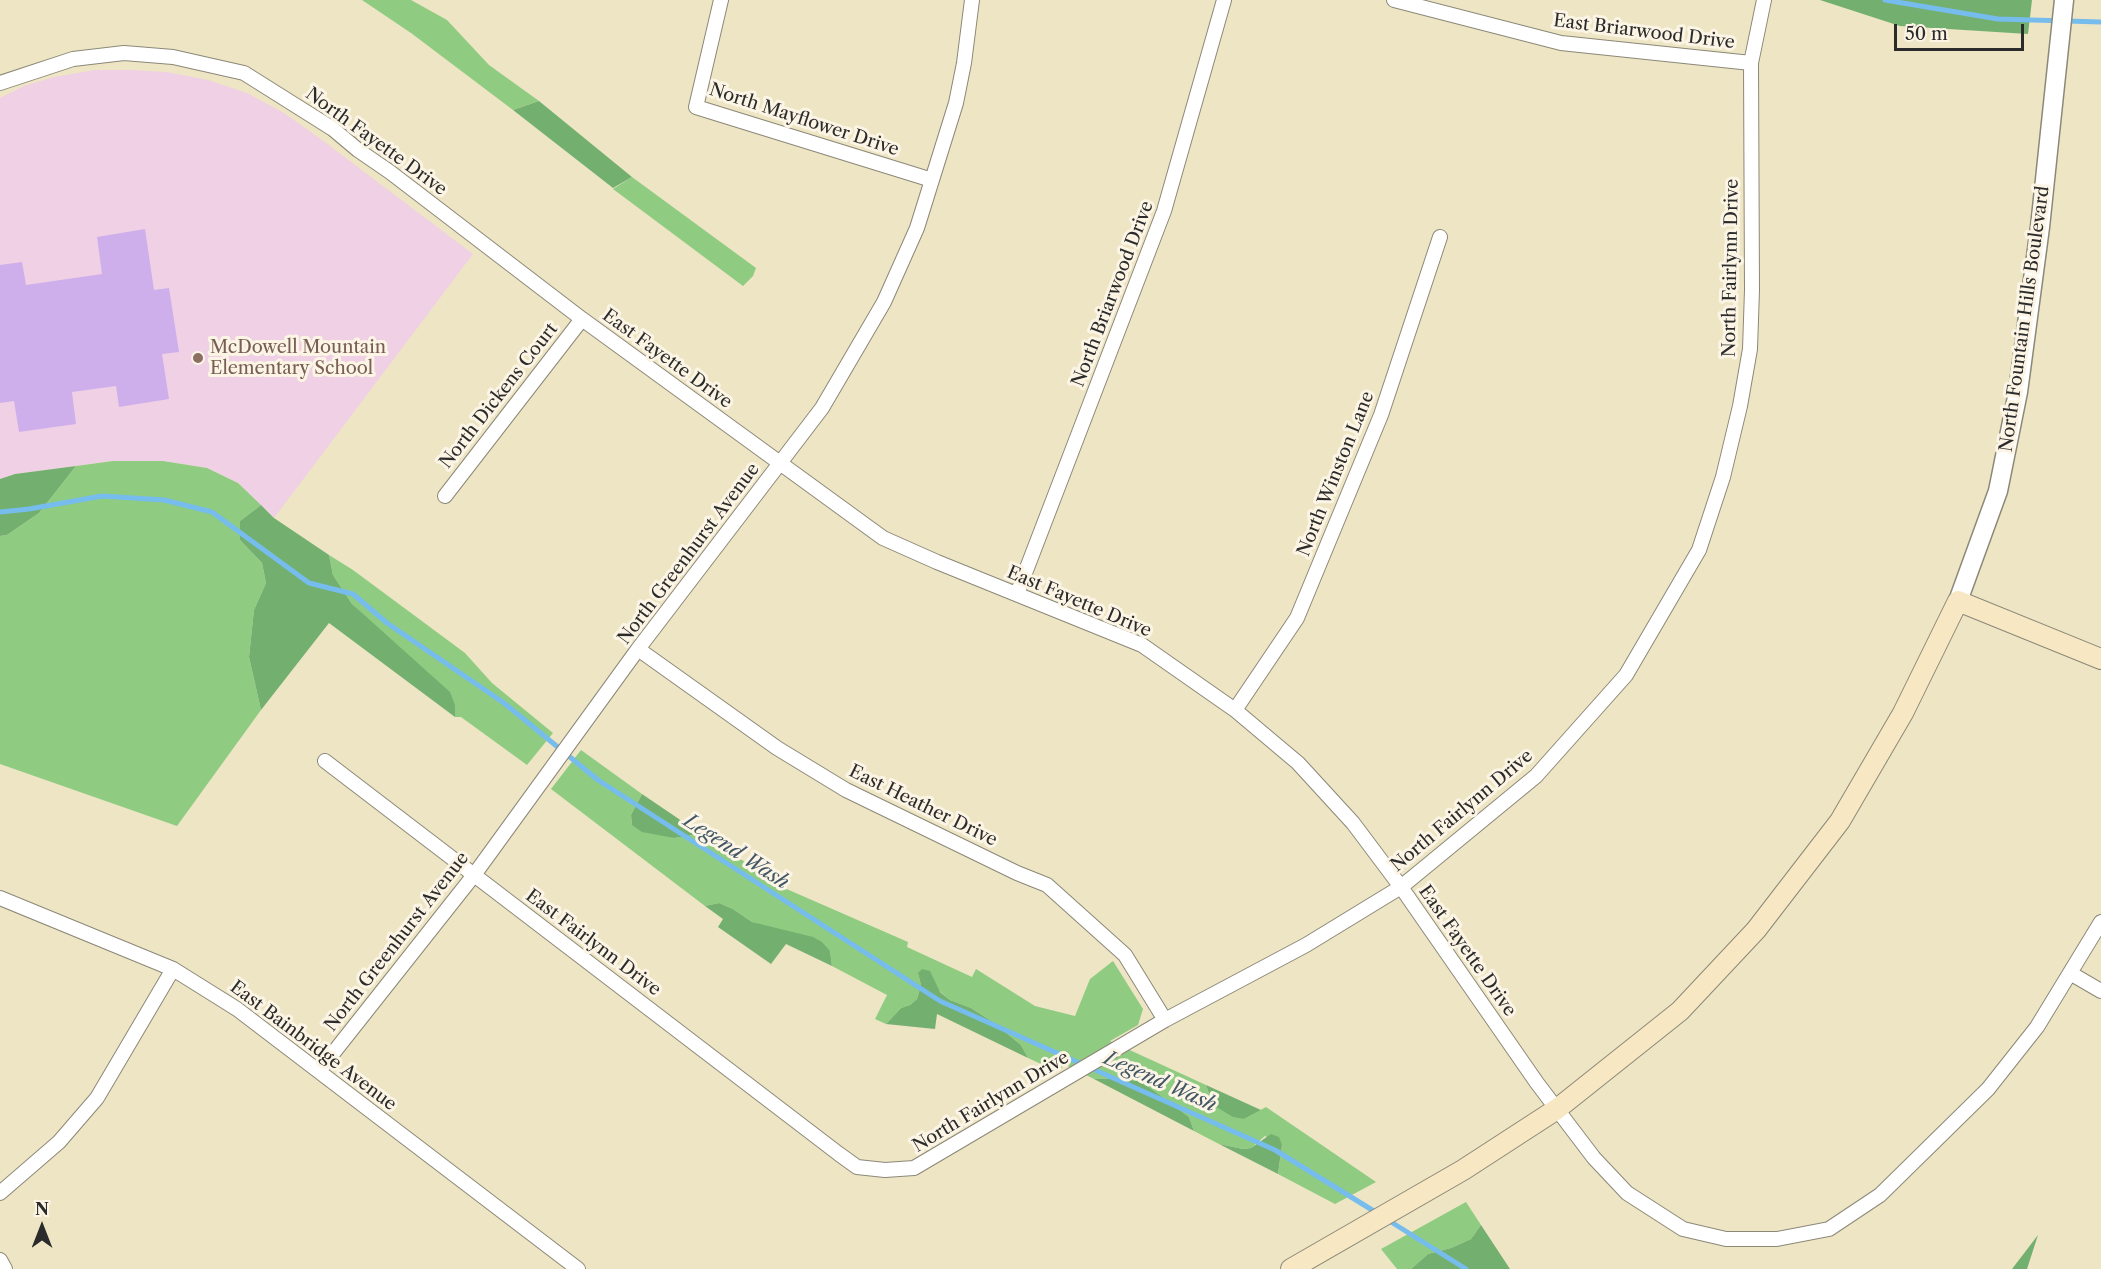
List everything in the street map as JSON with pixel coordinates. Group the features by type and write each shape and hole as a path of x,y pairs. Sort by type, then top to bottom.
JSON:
{"main road":[{"path":"1958,601 2101,659"},
{"name":"North Fountain Hills Boulevard","path":"1291,1269 1463,1170 1557,1109 1680,1011 1756,930 1840,821 1903,713 1958,601"}],"street":[{"name":"North Mayflower Drive","path":"720,0 696,107 932,180"},
{"name":"North Greenhurst Avenue","path":"319,1071 474,874 638,649 822,408 884,302 917,228 956,103 972,0"},
{"name":"North Briarwood Drive","path":"1017,594 1164,211 1224,0"},
{"name":"East Briarwood Drive","path":"1394,0 1561,43 1751,63"},
{"name":"North Fairlynn Drive","path":"839,1154 857,1167 885,1170 914,1168 1165,1020 1306,945 1401,887 1536,776 1626,675 1699,550 1723,477 1740,406 1750,349 1752,290 1751,63 1764,0"},
{"name":"North Fountain Hills Boulevard","path":"1958,601 1998,491 2018,392 2040,227 2064,0"},
{"name":"North Fayette Drive","path":"0,83 73,59 124,53 173,57 244,73 333,129 483,242"},
{"name":"North Winston Lane","path":"1234,710 1297,618 1381,416 1440,237"},
{"name":"East Fayette Drive","path":"483,242 582,318 884,538 937,562 1142,645 1234,710 1298,763 1353,823 1594,1158 1627,1192 1683,1229 1726,1239 1777,1239 1829,1228 1880,1195 1988,1089 2037,1027 2101,922"},
{"name":"North Dickens Court","path":"446,495 582,318"},
{"name":"East Heather Drive","path":"638,649 777,748 846,790 1017,873 1047,885 1125,955 1165,1020"},
{"name":"East Fairlynn Drive","path":"325,761 839,1154"},
{"name":"East Bainbridge Avenue","path":"0,898 173,969 237,1009 578,1269"},
{"path":"0,1193 59,1142 97,1098 173,969"},
{"path":"2070,973 2101,992"},
{"path":"0,1260 5,1269"}],"shaded area":[{"name":"McDowell Mountain Elementary School","path":"95,70 167,72 208,80 247,93 284,113 322,140 473,254 274,518 238,483 207,468 163,461 113,461 15,474 0,479 0,98 24,86 54,77"}],"green space":[{"path":"362,0 411,0 447,20 489,65 539,101 513,110 411,33"},
{"path":"1820,0 2032,0 2028,34 1900,26"},
{"path":"539,101 632,177 613,188 513,110"},
{"path":"632,177 756,268 753,276 743,286 613,189"},
{"path":"113,461 163,461 207,468 238,483 261,505 240,521 240,540 262,563 266,583 254,610 249,657 261,710 177,826 0,764 0,536 7,535 39,513 76,466"},
{"path":"76,466 39,513 7,535 0,536 0,479 15,474"},
{"path":"261,505 274,518 329,555 333,575 352,604 450,692 455,705 455,717 329,623 261,710 249,657 254,610 266,583 262,563 240,540 240,521"},
{"path":"329,555 353,570 465,653 492,683 553,733 527,765 461,717 455,717 455,705 352,604 333,575"},
{"path":"581,750 642,794 631,815 632,825 674,838 701,834 753,867 771,867 766,880 908,942 907,947 972,977 976,969 1035,1006 1075,1016 1090,979 1113,961 1143,1009 1138,1025 1110,1041 1206,1085 1213,1105 1244,1119 1266,1107 1376,1182 1335,1204 1278,1174 1282,1145 1265,1136 1251,1148 1243,1149 1219,1144 1194,1131 1189,1117 1137,1081 1120,1078 1094,1079 1066,1065 1056,1071 1028,1058 1021,1045 993,1022 971,1008 950,1000 918,973 921,985 917,999 901,1008 886,1024 875,1019 887,995 832,966 830,951 752,922 719,903 705,906 551,789"},
{"path":"642,794 701,834 674,838 642,832 632,825 631,815"},
{"path":"719,903 752,922 813,937 822,942 830,951 832,966 786,944 771,964 718,927 723,919 705,906"},
{"path":"922,969 930,971 940,992 950,1000 971,1008 993,1022 1021,1045 1028,1058 937,1014 935,1029 886,1024 901,1008 917,999 921,985 918,973"},
{"path":"1120,1078 1137,1081 1147,1086 1189,1117 1194,1131 1094,1079"},
{"path":"1206,1085 1261,1110 1244,1119 1233,1117 1213,1105"},
{"path":"1271,1134 1279,1137 1282,1145 1278,1174 1219,1144 1243,1149 1251,1148"},
{"path":"1466,1202 1481,1225 1471,1239 1451,1248 1428,1254 1411,1269 1397,1269 1381,1249"},
{"path":"1481,1225 1510,1269 1411,1269 1428,1254 1451,1248 1471,1239"},
{"path":"2038,1235 2027,1269 2012,1269"}],"building":[{"path":"145,229 154,290 169,288 179,352 162,354 169,399 119,407 116,386 72,392 76,424 19,432 14,401 0,403 0,265 22,262 26,285 102,274 97,237"}],"waterway":[{"path":"1885,0 1998,19 2101,22"},
{"name":"Legend Wash","path":"0,512 102,496 164,500 212,512 309,583 353,594 387,623 504,703 598,780 940,1001 1275,1150 1377,1213"},
{"name":"Legend Wash","path":"1388,1220 1466,1269"}],"place":[{"name":"McDowell Mountain Elementary School","path":"198,358"}]}
